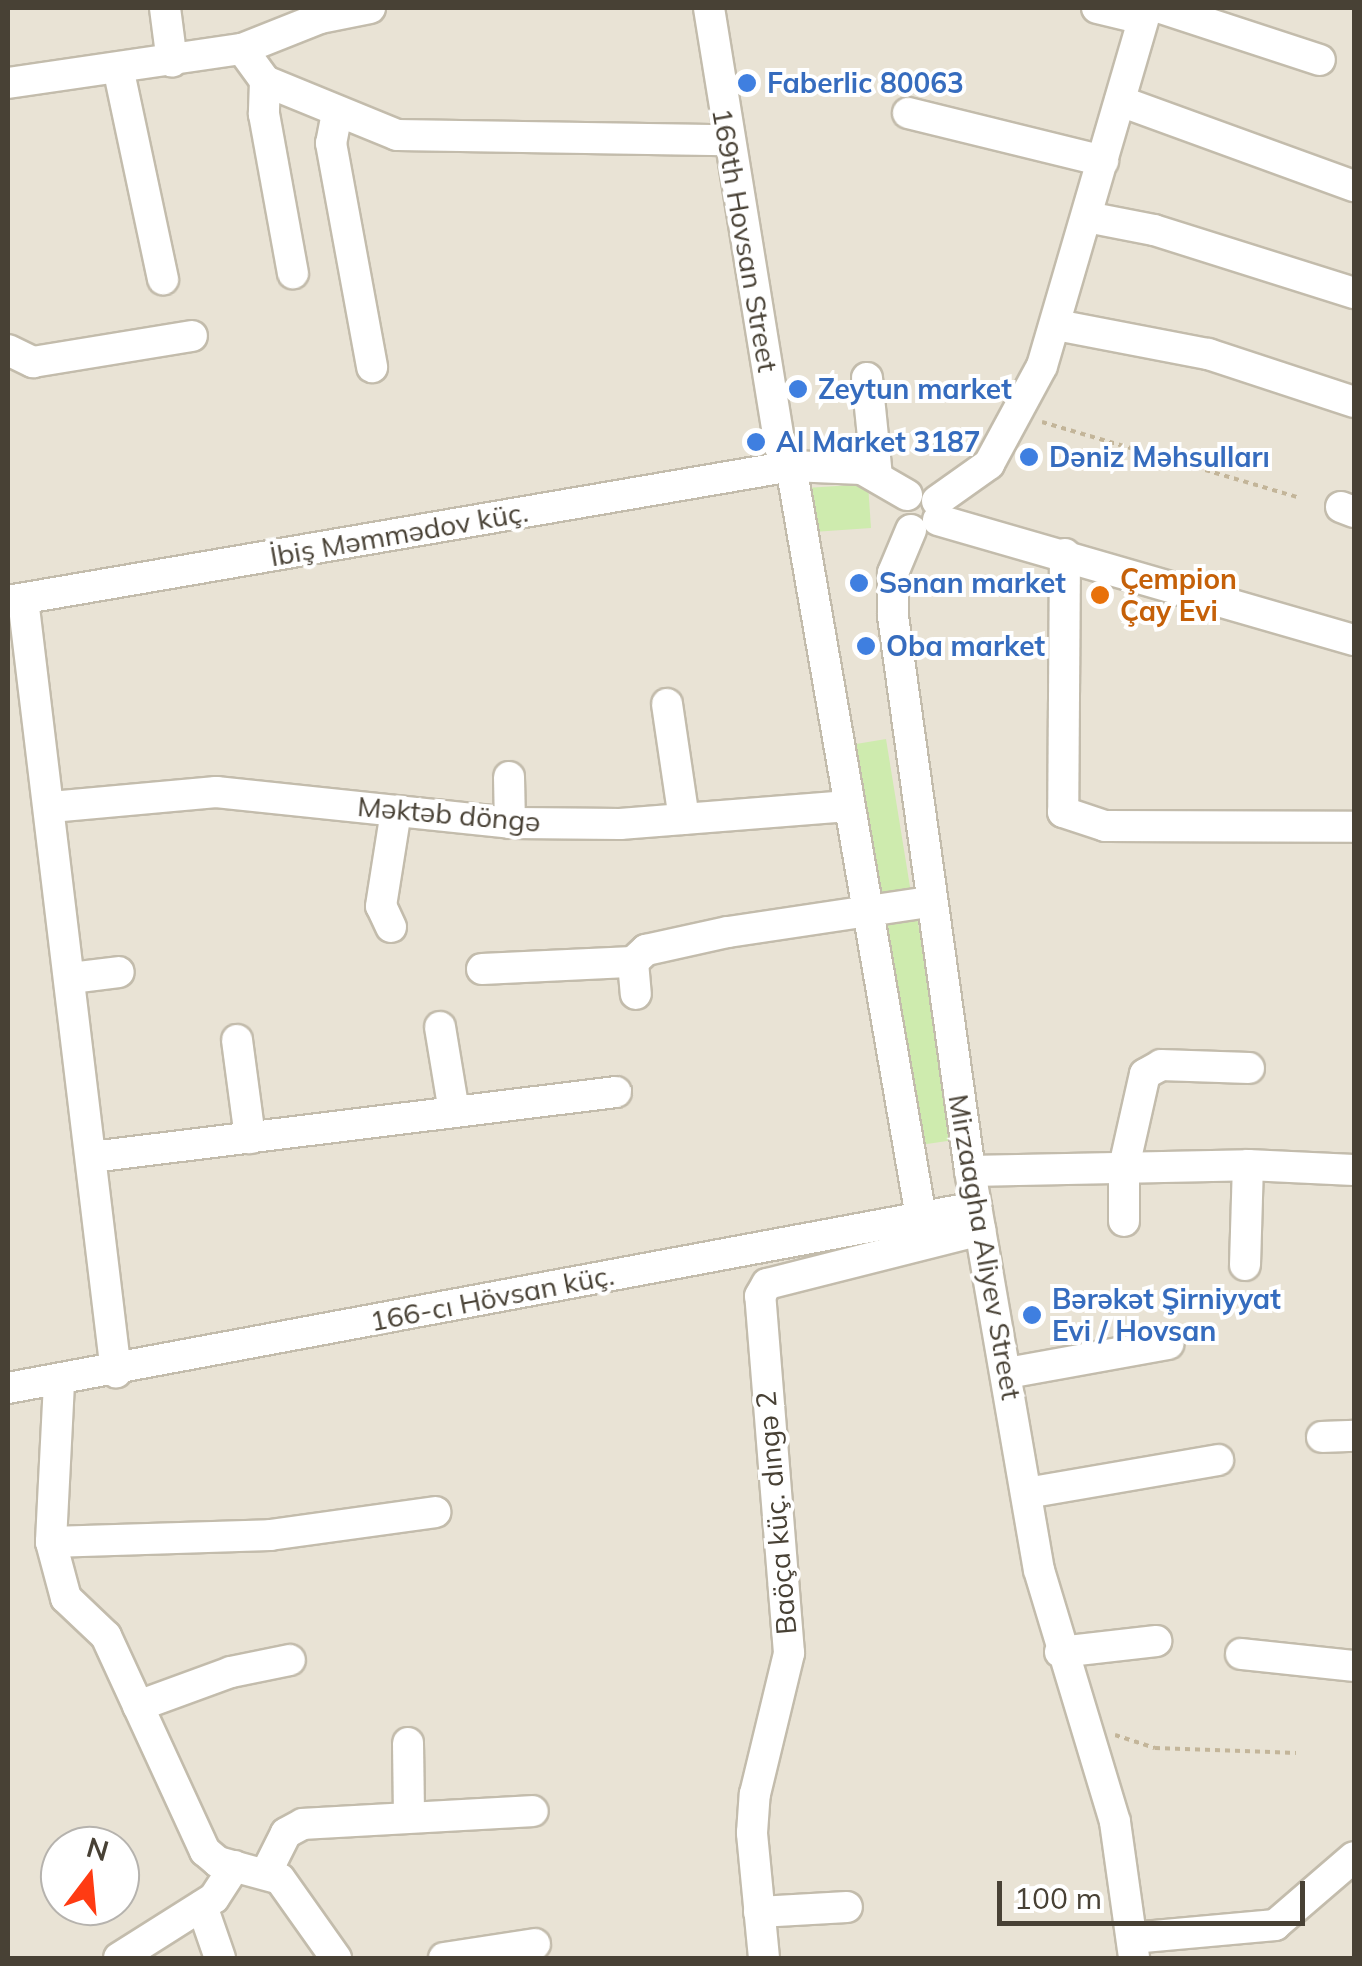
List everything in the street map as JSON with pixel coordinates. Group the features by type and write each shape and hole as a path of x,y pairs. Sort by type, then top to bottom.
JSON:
{"street":[{"path":"165,8 172,62"},
{"path":"8,84 120,72 242,50 320,18 370,8"},
{"name":"169th Hovsan Street","path":"709,8 727,140 780,448 791,466 921,1217"},
{"path":"1097,8 1150,11 1320,60"},
{"path":"923,512 982,472 1018,416 1057,324 1150,11"},
{"path":"242,50 265,81 397,135 464,140 727,140"},
{"path":"120,72 163,279"},
{"path":"265,81 264,114 293,273"},
{"path":"1120,102 1354,186"},
{"path":"337,113 331,143 372,367"},
{"path":"908,113 1103,161"},
{"path":"1087,218 1154,230 1354,293"},
{"path":"1057,324 1208,354 1354,402"},
{"path":"8,350 33,362 192,336"},
{"path":"868,378 877,476"},
{"path":"791,466 850,467 877,476 923,512 1354,640"},
{"name":"İbiş Məmmədov küç.","path":"15,600 791,466"},
{"name":"Mirzaagha Aliyev Street","path":"923,512 896,560 891,590 929,902 970,1172 1027,1493 1060,1652 1114,1822 1133,1948"},
{"path":"1065,554 1063,812 1104,826 1354,827"},
{"path":"15,600 51,807 116,1372"},
{"path":"667,704 684,819"},
{"path":"509,777 510,823"},
{"name":"Məktəb döngə","path":"51,807 216,792 510,823 684,819 848,806"},
{"path":"391,927 381,906 396,811"},
{"path":"482,969 634,962 646,950 929,902"},
{"path":"634,962 636,994"},
{"path":"71,978 120,972"},
{"path":"440,1027 454,1112"},
{"path":"237,1040 250,1138"},
{"path":"1124,1221 1124,1166 1151,1068 1249,1068"},
{"path":"92,1156 616,1092"},
{"path":"970,1172 1248,1165 1354,1170"},
{"path":"1245,1265 1248,1165"},
{"name":"166-cı Hövsan küç.","path":"8,1388 60,1383 921,1217 978,1218"},
{"name":"Baöça küç. dıngə 2","path":"764,1958 755,1794 789,1653 760,1296 767,1284 978,1218"},
{"path":"1007,1374 1168,1344"},
{"path":"60,1383 51,1542 66,1598 106,1636 205,1851 235,1866 267,1871 292,1892 336,1958"},
{"path":"1322,1438 1354,1436"},
{"path":"1027,1493 1218,1460"},
{"path":"51,1542 270,1534 435,1512"},
{"path":"1060,1652 1156,1641"},
{"path":"1241,1654 1354,1666"},
{"path":"138,1706 231,1672 290,1660"},
{"path":"408,1744 410,1816"},
{"path":"267,1871 296,1826 532,1811"},
{"path":"1133,1948 1275,1926 1354,1858"},
{"path":"119,1958 202,1906 226,1884 235,1866"},
{"path":"202,1906 220,1958"},
{"path":"759,1912 848,1907"},
{"path":"444,1958 535,1944"}],"path":[{"path":"1018,416 1300,498"},
{"path":"1085,1734 1155,1748 1296,1753"}],"shaded area":[{"path":"8,8 1354,8 1354,1958 8,1958"}],"green space":[{"path":"868,484 871,528 813,532 806,488"},
{"path":"886,739 911,893 879,899 856,744"},
{"path":"917,917 954,1140 920,1145 884,921"}],"place":[{"name":"Faberlic 80063","path":"747,83"},
{"name":"Zeytun market","path":"798,389"},
{"name":"Al Market 3187","path":"756,442"},
{"name":"Dəniz Məhsulları","path":"1029,457"},
{"name":"Sənan market","path":"859,583"},
{"name":"Çempion Çay Evi","path":"1100,595"},
{"name":"Oba market","path":"866,646"},
{"name":"Bərəkət Şirniyyat Evi / Hovsan","path":"1032,1315"}]}
